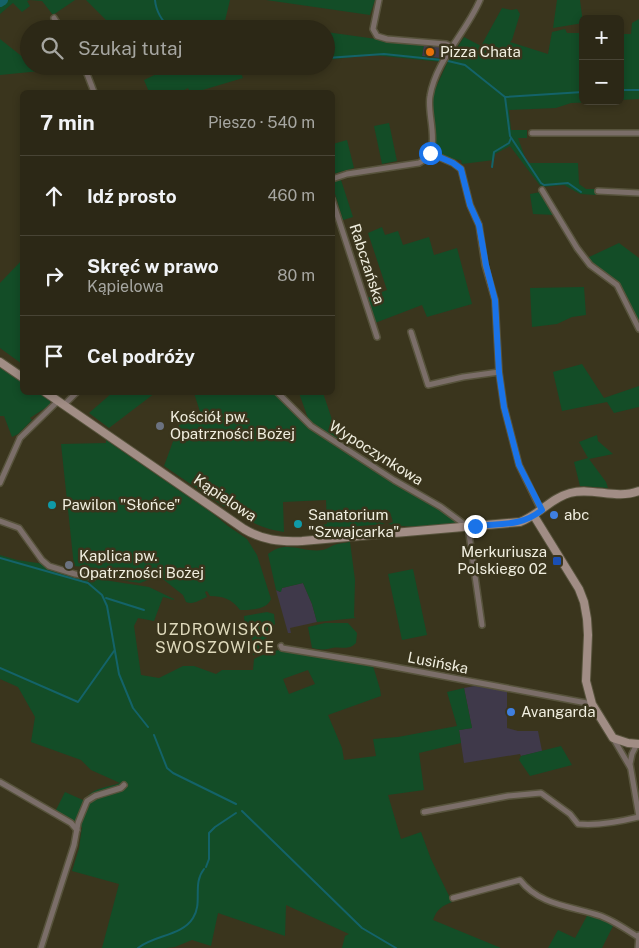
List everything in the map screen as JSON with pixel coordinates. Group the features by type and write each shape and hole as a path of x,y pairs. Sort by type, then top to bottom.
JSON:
{"street":[{"path":"379,0 373,29 377,36 387,39 446,44 453,47"},
{"path":"335,178 347,174 419,163 427,157 430,153 432,142 429,110 430,94 438,72 467,26 480,0"},
{"path":"87,75 93,90"},
{"path":"532,133 639,133"},
{"path":"430,153 453,163 461,169 470,205 479,225 495,300 499,372 504,407 519,465 542,510"},
{"path":"542,190 577,248 590,265 617,285 639,329"},
{"path":"598,191 639,193"},
{"name":"Rabczańska","path":"335,207 377,337"},
{"path":"411,332 428,385 463,377 499,372"},
{"path":"0,362 20,376"},
{"name":"Kąpielowa","path":"49,395 244,529 264,538 291,541 468,527 520,522 534,516"},
{"path":"0,483 20,438 73,395"},
{"name":"Wypoczynkowa","path":"280,395 312,426 394,480 441,507 468,527"},
{"path":"631,768 592,704 586,681 588,635 584,602 579,589 534,516 560,496 572,492 630,495 639,491"},
{"path":"0,521 19,528 42,560 50,566 75,574 93,577"},
{"path":"468,527 482,625"},
{"name":"Lusińska","path":"281,646 282,648 592,704"},
{"path":"424,812 540,792 570,814 578,824 591,825 619,822 639,817 631,768 632,754 638,744 613,738"},
{"path":"0,782 70,822 76,830"},
{"path":"41,948 74,844 76,830 87,801 95,796 121,788 124,785"},
{"path":"453,898 520,880 528,889 550,902 599,915 639,935 638,948"}],"shaded area":[{"path":"424,44 443,46 441,58 422,56"},
{"path":"303,583 317,622 290,628 291,633 288,633 276,590 280,592 282,588"},
{"path":"475,686 507,690 507,728 518,731 538,731 542,751 521,756 520,754 464,763 459,730 472,728 464,688"}],"green space":[{"path":"0,0 30,0 27,1 30,6 22,12 13,3 0,14"},
{"path":"30,0 75,0 53,15 42,1"},
{"path":"86,0 230,0 225,20 106,20"},
{"path":"266,0 375,0 370,15"},
{"path":"557,0 580,0 582,15 579,15 579,24 553,28"},
{"path":"502,8 517,9 520,14 510,42 548,54 552,32 565,29 567,33 579,33 579,103 556,108 509,110 511,130 527,130 527,138 518,138 527,163 578,163 579,184 586,189 596,189 596,195 580,194 564,185 541,187 510,146 495,154 494,160 462,164 461,160 443,157 434,151 432,96 447,63 464,37 481,46"},
{"path":"639,19 639,99 624,100 624,34 631,34 632,23"},
{"path":"335,33 424,44 422,56 443,59 442,62 373,55 335,59"},
{"path":"0,39 20,55 20,73 0,75"},
{"path":"154,75 242,75 243,78 203,90 189,90 188,88 184,90 148,90 144,80"},
{"path":"389,123 397,161 382,164 374,126"},
{"path":"347,140 354,168 335,173 335,143"},
{"path":"341,180 353,217 343,220 335,194 335,182"},
{"path":"541,192 555,215 533,214 530,194"},
{"path":"382,227 385,235 398,231 403,245 429,237 434,255 457,248 472,304 427,317 422,305 375,323 367,298 387,290 368,233"},
{"path":"619,243 639,258 639,325 620,284 601,273 587,258"},
{"path":"20,262 20,363 0,348 0,283"},
{"path":"584,287 586,315 572,317 557,324 532,327 530,288"},
{"path":"582,364 604,398 639,386 639,407 614,413 607,402 562,411 553,372"},
{"path":"0,365 20,380 20,395 42,395 50,401 50,405 30,418 32,420 18,434 12,437 4,416 0,416"},
{"path":"110,395 152,395 109,428 89,413"},
{"path":"195,395 276,395 311,428 340,449 442,510 457,520 458,523 423,526 388,524 393,522 390,512 383,512 379,514 376,523 385,524 322,529 322,525 327,524 326,500 283,502 284,532 256,524 223,506 164,466 179,425 202,418"},
{"path":"300,395 324,395 339,440 337,441 309,421"},
{"path":"597,435 598,441 613,454 589,459 606,482 608,488 580,486 574,462 588,458 579,442"},
{"path":"106,440 247,539 257,555 271,599 269,603 258,609 240,610 230,601 210,596 207,591 205,592 207,597 189,603 186,602 183,595 159,576 140,583 93,576 93,568 74,566 61,444 106,443"},
{"path":"350,542 355,580 354,617 356,618 317,622 303,583 282,588 281,592 276,590 268,554 281,547 323,550"},
{"path":"0,555 44,564 89,578 87,586 91,578 149,587 174,599 163,597 154,621 138,618 134,626 141,675 159,678 183,666 194,666 216,674 222,670 253,670 254,659 280,650 313,653 373,666 381,696 328,715 342,748 344,760 376,756 373,739 398,737 457,726 447,692 464,688 472,728 459,730 461,743 419,753 424,790 388,795 401,839 421,832 431,859 452,902 440,908 433,920 501,948 342,948 345,936 349,934 286,905 285,936 218,913 211,946 192,940 175,947 166,948 102,948 119,884 72,871 79,848 82,827 55,812 65,792 85,801 95,790 120,783 91,770 81,760 31,742 35,717 18,687 0,679","holes":["308,670 315,684 289,694 283,679"]},
{"path":"413,569 427,635 402,640 388,574"},
{"path":"267,612 274,614 275,624 267,635 270,649 253,655 252,628 245,627 244,616"},
{"path":"325,623 348,623 357,633 356,643 348,648 322,650 312,648 308,627"},
{"path":"561,746 572,765 530,776 519,760 521,756"},
{"path":"588,914 614,924 602,948 548,948 558,930 575,938"}],"waterway":[{"path":"155,0 163,20"},
{"path":"335,57 384,54 442,60"},
{"path":"448,61 465,65 505,97 510,136 541,183 544,185 568,183 581,192"},
{"path":"624,90 639,90"},
{"path":"505,97 579,92"},
{"path":"492,167 494,152 509,143 511,138"},
{"path":"0,558 88,583 102,595 107,606 119,674 133,708 148,727"},
{"path":"106,598 144,610"},
{"path":"0,668 78,702 114,651"},
{"path":"154,735 167,768 173,773 236,804"},
{"path":"242,811 362,928 396,948"},
{"path":"206,867 209,859 209,833 236,813"},
{"path":"138,948 152,940 175,932 188,924 196,912 200,875 204,869"}],"place":[{"name":"Pizza Chata","path":"430,52"},
{"name":"Kościół pw. Opatrzności Bożej","path":"160,426"},
{"name":"Pawilon \"Słońce\"","path":"52,505"},
{"name":"abc","path":"554,515"},
{"name":"Sanatorium \"Szwajcarka\"","path":"298,524"},
{"name":"Merkuriusza Polskiego 02","path":"557,561"},
{"name":"Kaplica pw. Opatrzności Bożej","path":"69,565"},
{"name":"Avangarda","path":"511,712"}],"district":[{"name":"UZDROWISKO SWOSZOWICE","path":"215,638"}],"route":[{"path":"430,153 458,165 461,169 470,205 479,225 495,300 500,386 504,407 519,465 542,510 520,522 475,526"}]}
